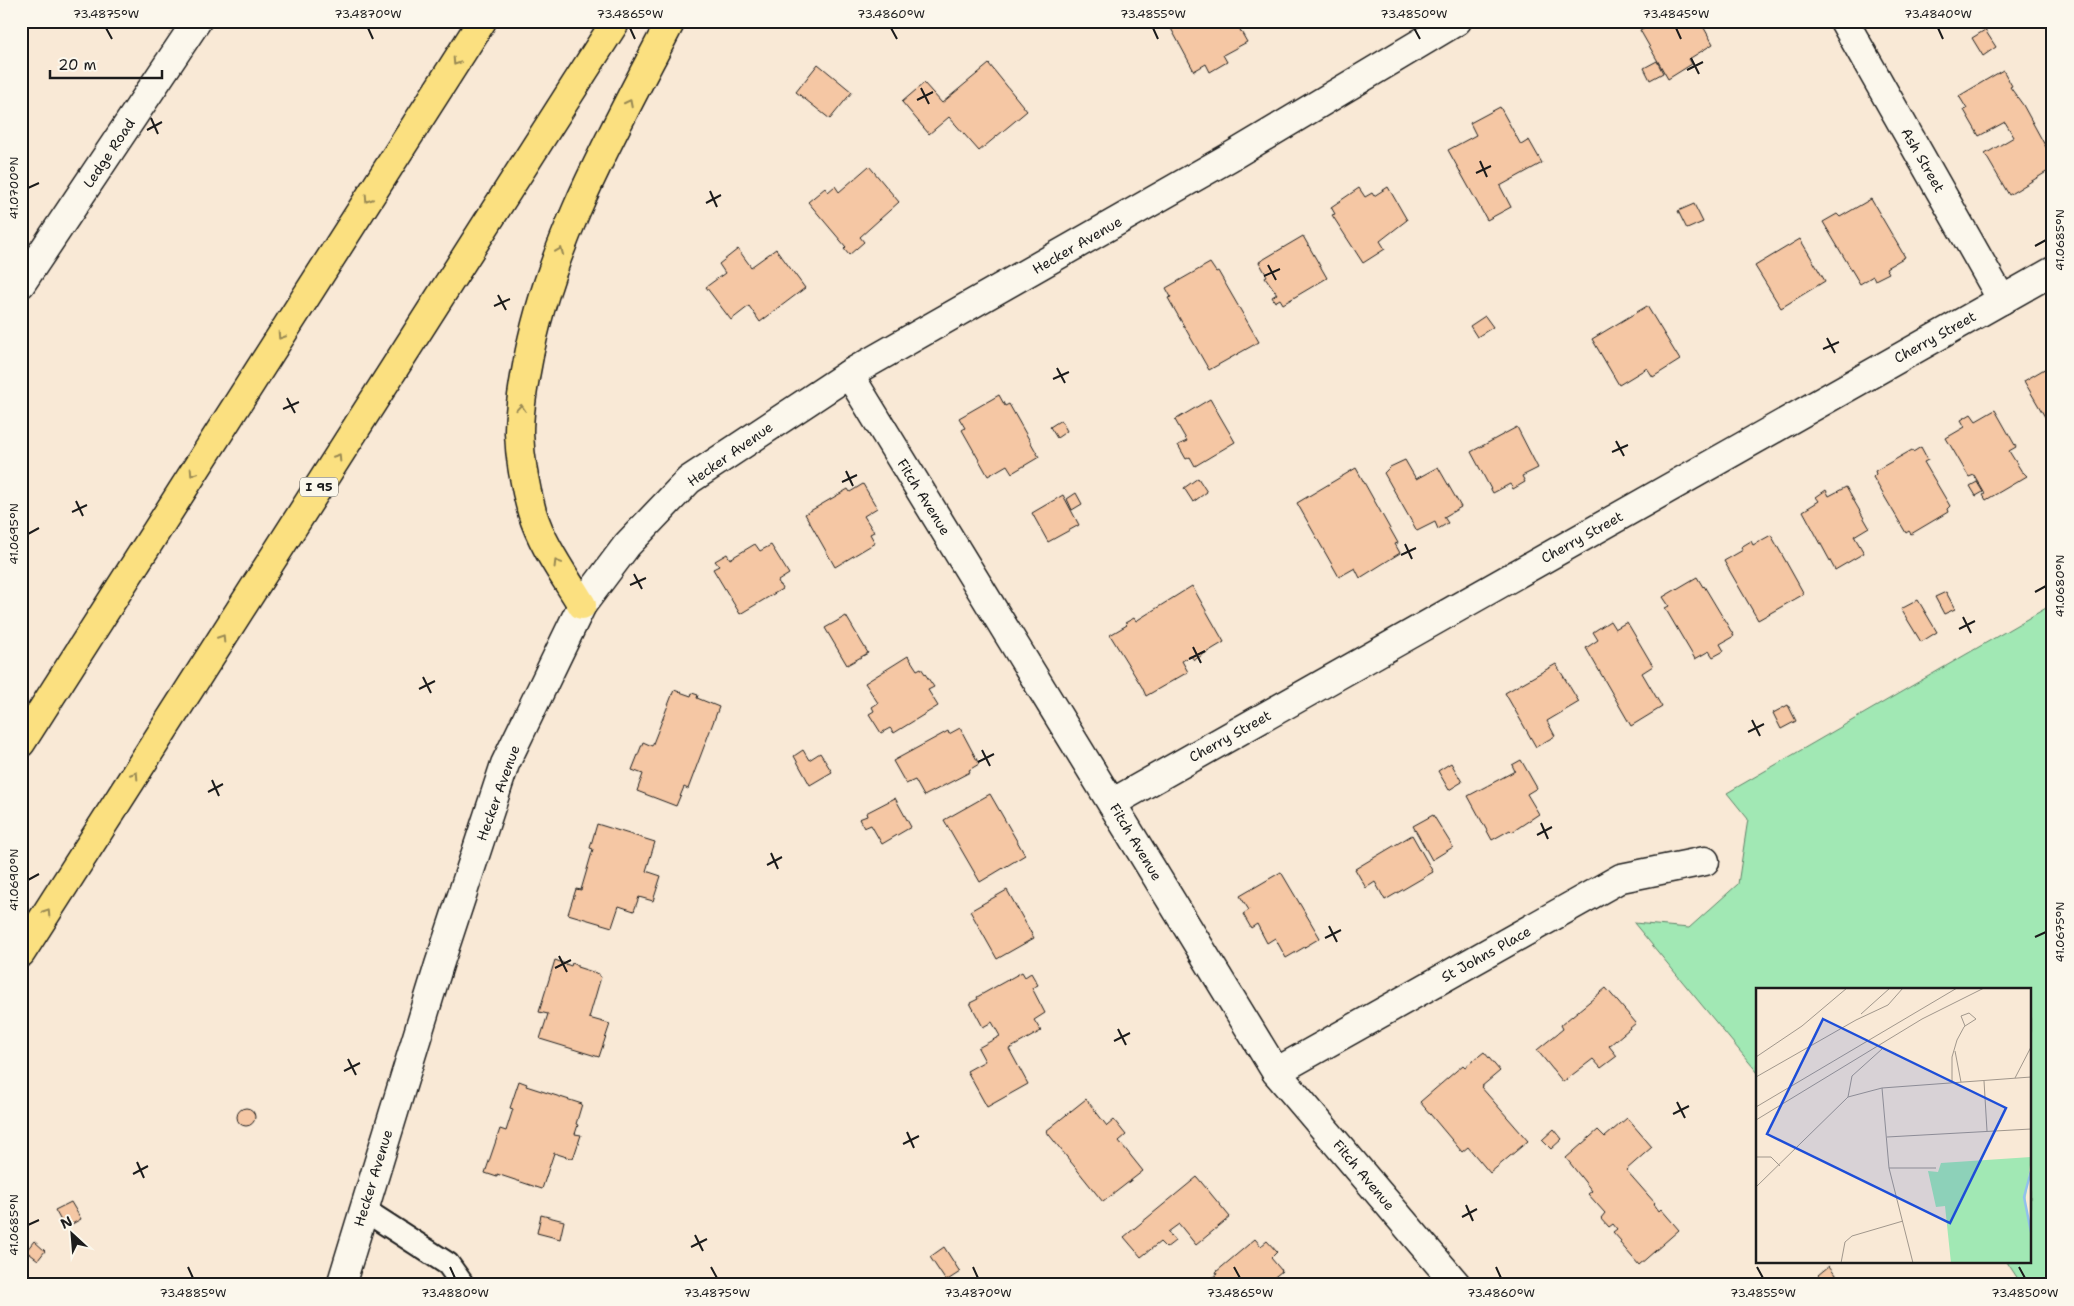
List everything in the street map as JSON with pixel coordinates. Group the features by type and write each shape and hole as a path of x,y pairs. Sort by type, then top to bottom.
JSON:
{"highway":[{"path":"21,743 482,21"},
{"name":"I 95","path":"21,953 616,21"},
{"path":"582,605 548,550 532,513 524,473 519,432 522,390 531,338 543,294 568,230 671,21"}],"street":[{"name":"Ledge Road","path":"21,284 197,21"},
{"name":"Hecker Avenue","path":"341,1285 436,974 505,764 582,605 627,545 689,480 849,374 1222,162 1457,21"},
{"name":"Ash Street","path":"1844,21 2002,300"},
{"name":"Cherry Street","path":"1112,803 2053,271"},
{"name":"Fitch Avenue","path":"849,374 1276,1072 1457,1285"},
{"name":"St Johns Place","path":"1276,1072 1621,878 1705,861"}],"lane":[{"path":"363,1209 448,1264 462,1285"}],"green space":[{"path":"2053,604 2053,1285 2022,1285 2008,1264 2032,1264 2032,988 1756,988 1756,1071 1634,923 1689,928 1738,884 1748,819 1727,793"}],"building":[{"path":"1167,21 1220,21 1222,25 1228,21 1235,21 1247,42 1223,55 1227,62 1210,72 1206,64 1194,71"},
{"path":"1655,21 1700,21 1713,44 1689,59 1692,64 1668,79 1640,30"},
{"path":"1985,30 1996,47 1983,56 1972,38"},
{"path":"1657,61 1663,73 1650,80 1644,68"},
{"path":"818,64 852,92 830,119 796,92"},
{"path":"989,64 1027,111 979,151 949,117 929,134 902,102 924,83 942,103"},
{"path":"2003,70 2012,86 2010,87 2023,105 2053,160 2053,168 2009,195 1985,154 2014,137 2005,122 1979,136 1964,110 1967,109 1959,96"},
{"path":"1500,107 1521,145 1529,140 1542,163 1500,186 1511,207 1487,220 1448,150 1476,135 1470,123"},
{"path":"869,166 899,202 860,237 864,242 849,255 844,249 846,247 808,202 825,188 828,192 835,186 839,192"},
{"path":"1388,187 1407,220 1380,241 1385,249 1363,263 1332,215 1335,214 1331,207 1359,188 1365,197 1372,193 1374,196"},
{"path":"1871,199 1905,257 1886,268 1889,273 1875,280 1873,276 1860,284 1823,222 1837,214 1840,217"},
{"path":"1694,204 1703,222 1687,229 1678,211"},
{"path":"1303,236 1327,278 1283,304 1280,299 1275,302 1272,297 1277,294 1265,277 1267,276 1259,262"},
{"path":"1800,239 1825,281 1781,308 1755,266"},
{"path":"738,249 751,267 776,249 805,288 760,322 749,306 731,320 706,287 725,273 719,264"},
{"path":"1210,263 1216,272 1218,271 1259,342 1209,370 1168,298 1171,297 1166,288"},
{"path":"1647,306 1680,360 1653,377 1647,368 1619,385 1592,339"},
{"path":"1485,316 1493,327 1477,337 1470,326"},
{"path":"2053,364 2053,419 2048,422 2024,381"},
{"path":"999,395 1005,406 1009,404 1039,457 1012,473 1007,465 988,476 962,430 965,428 959,418"},
{"path":"1210,399 1235,442 1195,466 1190,457 1186,459 1178,445 1187,441 1175,420"},
{"path":"1995,410 2016,447 2009,451 2022,472 2027,476 1986,500 1983,495 1985,494 1974,475 1969,477 1946,438 1965,427 1961,420 1971,414 1976,421"},
{"path":"1061,420 1067,431 1057,438 1050,427"},
{"path":"1517,427 1538,468 1522,476 1525,482 1513,489 1510,484 1493,493 1471,452"},
{"path":"1921,447 1928,460 1924,462 1950,506 1947,509 1948,512 1911,534 1909,531 1906,533 1873,477 1876,474 1875,471 1912,450 1913,452"},
{"path":"1405,460 1416,479 1438,467 1461,507 1444,517 1448,523 1438,529 1435,522 1417,531 1384,473 1390,467"},
{"path":"1356,468 1398,543 1395,544 1400,553 1360,578 1355,568 1339,577 1297,503"},
{"path":"1198,478 1207,492 1193,502 1184,488"},
{"path":"1977,482 1983,492 1976,496 1970,486"},
{"path":"863,484 877,508 864,516 874,532 870,534 875,543 835,567 805,514 848,489 850,492"},
{"path":"1846,487 1869,527 1854,536 1864,553 1835,570 1803,511 1819,501 1816,497 1826,490 1829,496"},
{"path":"1076,493 1082,504 1072,510 1067,499"},
{"path":"1063,495 1079,525 1048,542 1032,513"},
{"path":"1771,535 1804,594 1758,620 1724,561 1743,550 1741,547 1751,541 1753,545"},
{"path":"755,544 760,551 771,545 789,574 778,581 782,589 740,614 713,569 719,566 715,561 727,554 730,559"},
{"path":"1697,577 1734,636 1720,644 1724,651 1713,657 1709,651 1695,659 1665,608 1669,606 1663,597"},
{"path":"1192,586 1224,642 1194,660 1191,656 1182,661 1188,672 1146,696 1110,635 1127,625 1125,623 1134,618 1136,621"},
{"path":"1946,592 1955,609 1944,614 1935,597"},
{"path":"1918,600 1937,632 1921,642 1901,609"},
{"path":"846,616 868,653 847,665 825,628"},
{"path":"1610,621 1615,629 1627,622 1653,666 1642,673 1662,707 1631,726 1586,648 1598,640 1593,632"},
{"path":"908,656 917,670 921,668 934,687 928,690 938,706 894,733 890,728 881,733 869,714 874,711 872,707 878,703 865,683"},
{"path":"1556,664 1579,702 1547,721 1555,736 1536,747 1505,693"},
{"path":"674,690 691,696 692,693 698,695 697,698 719,707 688,789 684,787 676,806 637,791 643,774 632,770 643,742 652,746"},
{"path":"1788,705 1796,721 1781,729 1773,713"},
{"path":"960,728 979,764 969,770 970,772 924,796 915,780 906,784 893,761 948,731 949,734"},
{"path":"803,750 809,760 820,753 832,772 810,785 794,756"},
{"path":"1521,760 1537,788 1527,794 1539,814 1512,832 1510,830 1492,840 1468,796 1515,771 1512,765"},
{"path":"1451,763 1462,782 1449,790 1438,771"},
{"path":"990,794 1025,855 980,882 944,820"},
{"path":"895,798 911,827 882,844 871,825 864,828 859,819 867,816 866,813"},
{"path":"1433,815 1453,847 1432,860 1413,826"},
{"path":"597,824 655,842 646,871 661,876 653,901 639,897 634,911 619,906 612,927 568,914 576,889 581,890 593,849 590,848"},
{"path":"1412,835 1433,872 1385,900 1375,882 1366,888 1355,869"},
{"path":"1281,872 1320,938 1286,958 1275,938 1267,943 1257,924 1251,928 1243,914 1249,910 1240,896"},
{"path":"1007,890 1034,938 997,959 970,911"},
{"path":"555,960 571,966 572,963 577,965 577,967 599,974 601,977 589,1018 610,1024 599,1057 540,1039 548,1014 539,1012"},
{"path":"1022,972 1025,977 1031,973 1038,985 1032,988 1045,1013 1034,1020 1041,1031 1009,1049 1028,1084 987,1107 967,1071 985,1061 978,1048 1000,1036 992,1022 983,1027 970,1003 978,999 977,997"},
{"path":"1606,988 1636,1023 1609,1046 1617,1056 1601,1068 1593,1059 1563,1082 1537,1050 1563,1029 1561,1025"},
{"path":"1484,1052 1500,1071 1481,1087 1528,1141 1490,1173 1468,1147 1462,1152 1420,1102 1463,1065 1465,1067"},
{"path":"519,1081 527,1084 526,1086 582,1104 575,1134 581,1135 573,1159 554,1153 542,1189 497,1174 497,1177 485,1173 500,1129 506,1131 513,1109 510,1108"},
{"path":"1086,1099 1107,1126 1114,1120 1126,1135 1119,1141 1143,1171 1103,1202 1046,1131"},
{"path":"246,1108 252,1111 255,1117 252,1123 246,1126 240,1123 237,1117 240,1111"},
{"path":"1627,1118 1652,1147 1626,1170 1655,1203 1659,1211 1661,1209 1679,1230 1639,1265 1613,1232 1617,1229 1613,1224 1609,1227 1601,1218 1605,1213 1588,1194 1592,1191 1566,1158 1598,1130 1605,1137"},
{"path":"1554,1129 1562,1139 1551,1149 1542,1140"},
{"path":"1197,1177 1230,1217 1196,1245 1179,1224 1168,1232 1175,1241 1166,1248 1160,1242 1141,1257 1124,1237"},
{"path":"71,1202 81,1219 65,1228 55,1210"},
{"path":"541,1215 564,1221 560,1239 537,1233"},
{"path":"1255,1239 1261,1246 1267,1241 1277,1252 1271,1258 1282,1271 1265,1285 1204,1285 1217,1274 1216,1272"},
{"path":"34,1241 45,1251 38,1260 26,1251"},
{"path":"944,1247 960,1272 946,1281 930,1257"},
{"path":"1829,1266 1837,1276 1825,1284 1818,1275"}]}
